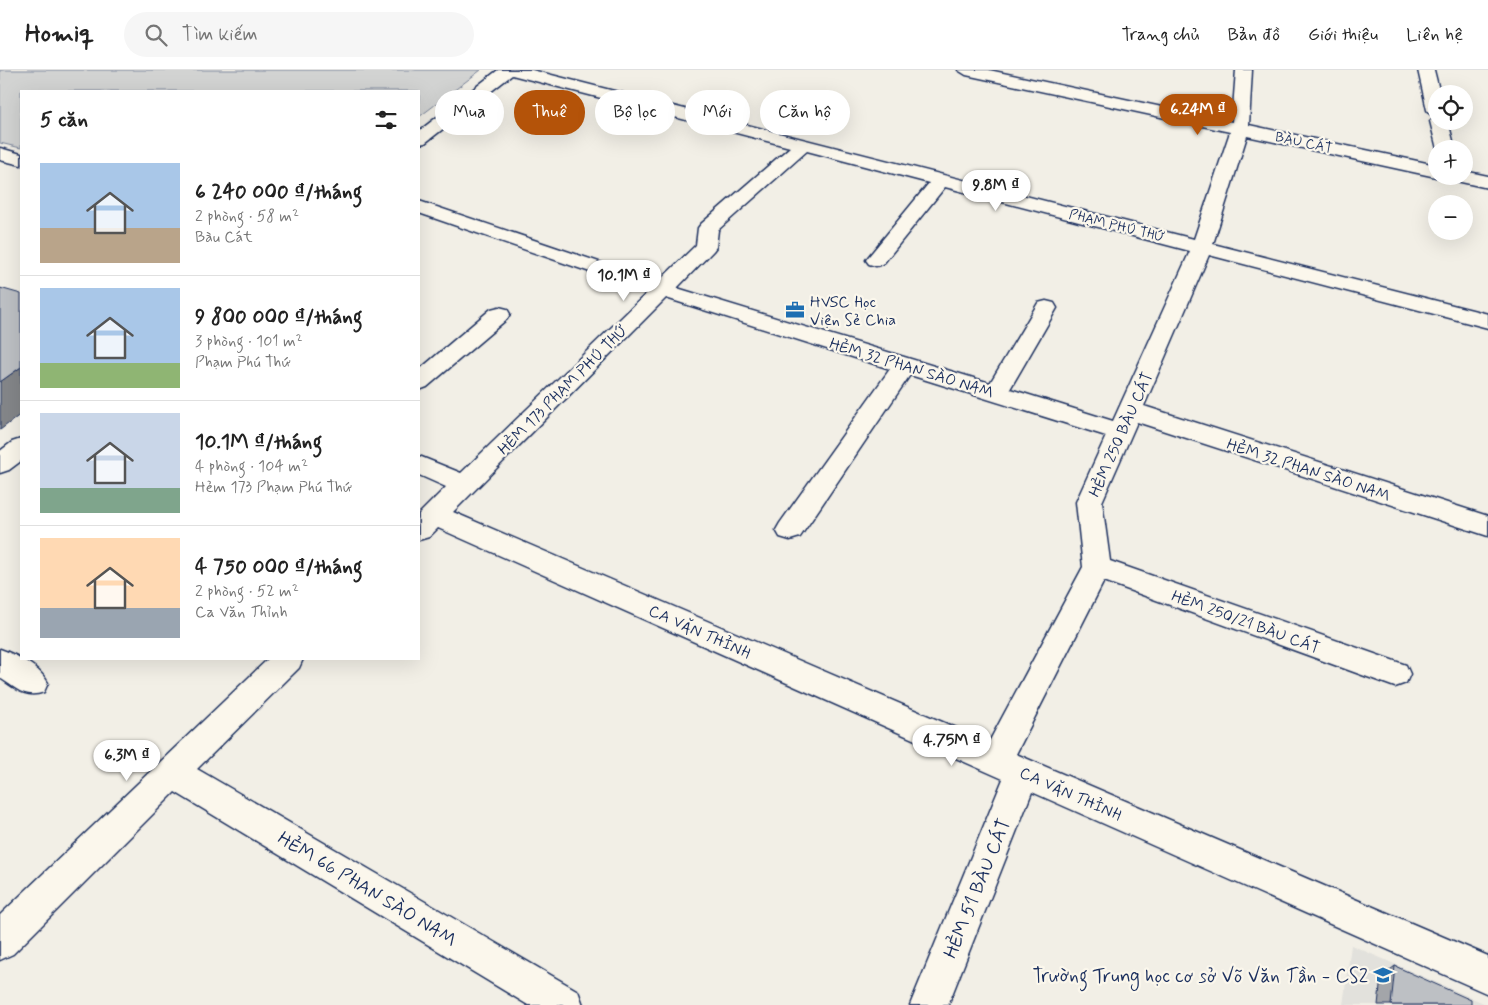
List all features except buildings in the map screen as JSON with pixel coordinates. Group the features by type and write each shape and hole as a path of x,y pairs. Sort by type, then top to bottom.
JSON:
{"street":[{"path":"420,138 508,70"},
{"name":"PHẠM PHÚ THỨ","path":"513,70 1488,321"},
{"name":"BÀU CÁT","path":"966,70 1428,169"},
{"name":"HẺM 250 BÀU CÁT","path":"1097,567 1089,502 1202,247 1240,128 1244,70"},
{"path":"1426,70 1430,85"},
{"name":"HẺM 173 PHẠM PHÚ THỨ","path":"427,523 706,247 708,228 803,145"},
{"path":"0,154 20,160"},
{"path":"1473,179 1488,182"},
{"path":"876,260 941,180"},
{"name":"HẺM 32 PHAN SÀO NAM","path":"420,207 662,290 905,365 996,392 1126,422 1488,526"},
{"path":"996,392 1046,308"},
{"path":"420,381 499,314"},
{"path":"790,530 905,365"},
{"path":"0,464 20,449"},
{"path":"420,465 465,485"},
{"name":"CA VĂN THỈNH","path":"427,523 1009,766 1488,975"},
{"path":"1009,766 1097,567"},
{"name":"HẺM 250/21 BÀU CÁT","path":"1097,567 1395,674"},
{"path":"0,941 287,660"},
{"path":"0,662 33,683"},
{"name":"HẺM 51 BÀU CÁT","path":"930,1005 1009,766"},
{"name":"HẺM 66 PHAN SÀO NAM","path":"172,772 564,1005"}],"shaded area":[{"path":"0,70 481,70 455,90 435,90 435,105 420,116 420,90 20,90 20,148 0,143"},
{"name":"Trường Trung học cơ sở Võ Văn Tần - CS2","path":"1351,945 1488,1005 1343,1005"}],"place":[{"name":"HVSC Học Viện Sẻ Chia","path":"795,310"},
{"name":"Trường Trung học cơ sở Võ Văn Tần - CS2","path":"1383,975"}]}
